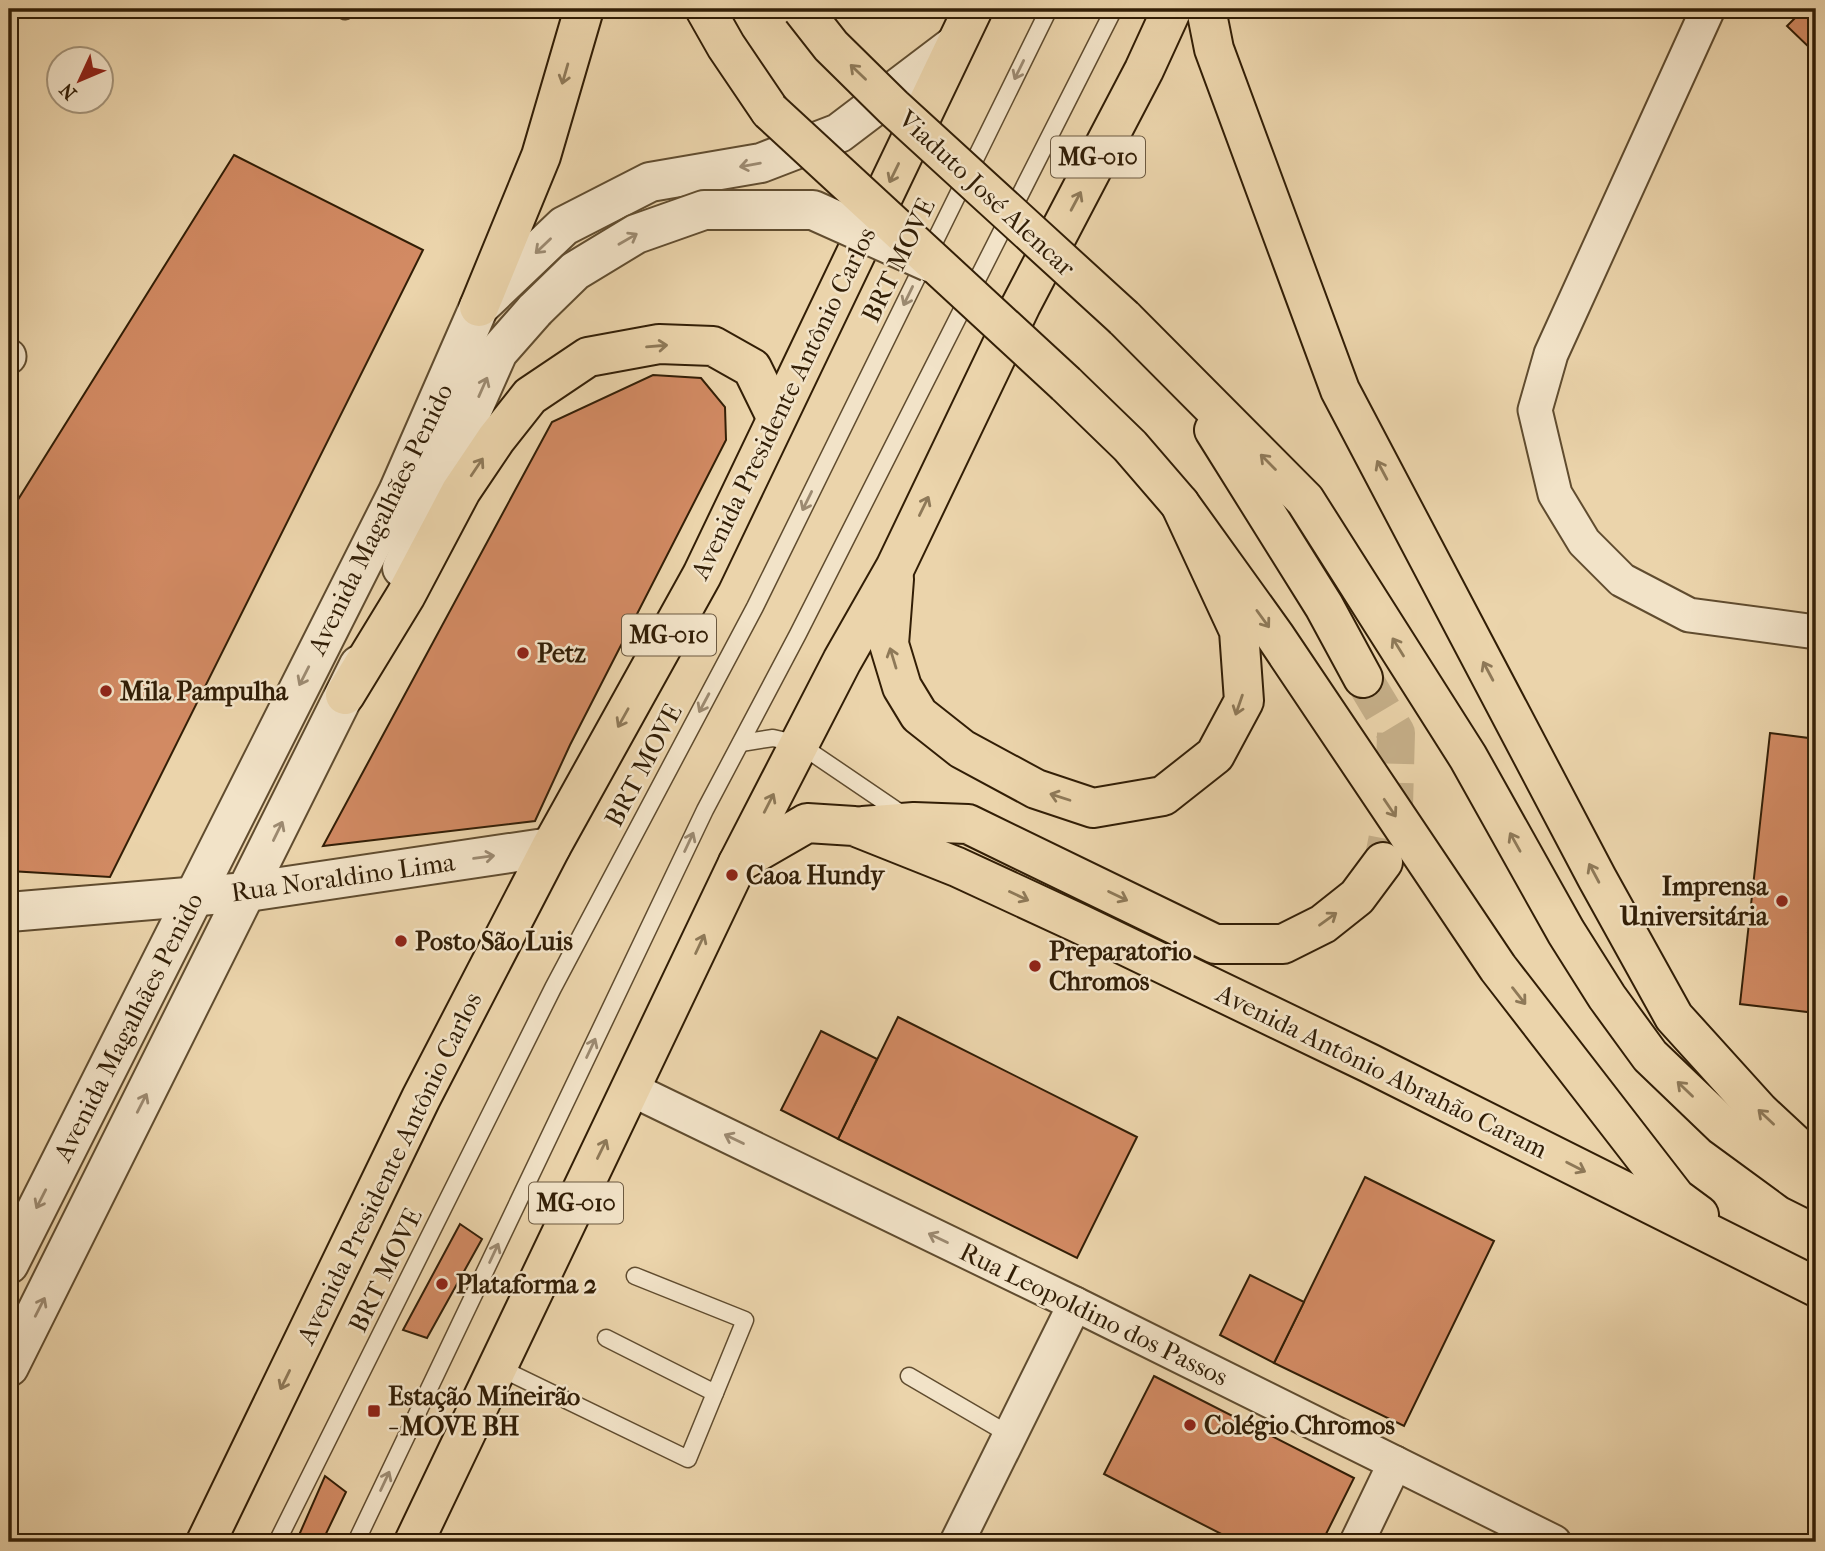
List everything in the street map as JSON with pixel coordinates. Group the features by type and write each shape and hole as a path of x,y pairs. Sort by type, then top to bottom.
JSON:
{"main road":[{"path":"479,307 541,156 583,9"},
{"path":"705,9 726,46 770,111 938,266"},
{"name":"Viaduto José Alencar","path":"802,9 831,46 893,107 1124,318 1178,371"},
{"name":"Avenida Presidente Antônio Carlos","path":"206,1542 421,1098 551,847 702,575 973,9"},
{"name":"MG-010","path":"414,1542 738,863 842,661 895,568 1021,304 1144,70 1172,9"},
{"path":"1206,9 1214,49 1340,390 1590,866 1674,1017 1760,1112 1816,1164"},
{"name":"Avenida Antônio Abrahão Caram","path":"938,266 1130,446 1180,504 1275,636 1497,968 1676,1198 1754,1256"},
{"path":"345,695 406,595 461,491 496,439 530,397 588,357 659,344 713,346 752,368 776,417"},
{"path":"1178,371 1324,606 1363,678"},
{"path":"1178,371 1305,500 1468,757 1566,932 1607,997 1650,1056 1723,1126 1798,1181 1816,1189"},
{"path":"895,568 889,644 902,687 919,715 962,749 1036,789 1093,808 1163,796 1215,755 1244,701 1239,631 1180,504"},
{"path":"854,827 914,822 968,824 1216,944 1283,944 1323,924 1357,897 1383,862"},
{"name":"Avenida Antônio Abrahão Caram","path":"738,863 807,823 854,827 957,867 1357,1058 1816,1287"}],"street":[{"path":"1708,9 1551,354 1535,410 1555,494 1584,542 1622,580 1689,615 1816,632"},
{"name":"Avenida Magalhães Penido","path":"9,1264 398,492 479,307 564,226 650,182 761,163 839,133 955,46"},
{"name":"Avenida Magalhães Penido","path":"9,1367 345,695 498,352 575,271 636,234 704,210 813,210 938,266"},
{"name":"Rua Noraldino Lima","path":"9,912 247,892 551,847"},
{"name":"Rua Leopoldino dos Passos","path":"631,1089 1075,1304 1551,1542"},
{"path":"957,1542 1075,1304"},
{"path":"1357,1542 1395,1463"}],"lane":[{"name":"BRT MOVE","path":"277,1542 553,988 755,607 1049,9"},
{"path":"356,1542 705,810 1114,9"},
{"path":"741,743 773,738 799,744 914,822 957,867"},
{"path":"498,1367 688,1459 745,1320 635,1276"},
{"path":"606,1338 715,1393"},
{"path":"909,1376 1010,1435"}],"building":[{"path":"1804,9 1816,9 1816,54 1787,26"},
{"name":"Mila Pampulha","path":"234,155 423,250 110,877 10,871 9,514"},
{"name":"Petz","path":"653,375 701,378 725,407 726,440 570,745 535,821 323,846 552,422"},
{"name":"Imprensa Universitária","path":"1770,733 1816,739 1816,870 1808,932 1816,933 1816,1013 1740,1004"},
{"path":"898,1017 1137,1137 1077,1258 838,1139"},
{"path":"821,1031 877,1059 838,1139 781,1110"},
{"path":"1365,1177 1494,1241 1404,1426 1274,1363"},
{"name":"Plataforma 2","path":"460,1224 482,1239 427,1338 403,1330"},
{"path":"1250,1275 1304,1302 1274,1363 1220,1335"},
{"name":"Colégio Chromos","path":"1154,1376 1354,1478 1322,1542 1237,1542 1104,1474"},
{"path":"325,1476 346,1492 322,1542 296,1542"}],"tunnel":[{"path":"1363,678 1396,733 1394,806 1383,862"}],"place":[{"name":"Petz","path":"523,653"},
{"name":"Mila Pampulha","path":"106,691"},
{"name":"Caoa Hundy","path":"732,875"},
{"name":"Imprensa Universitária","path":"1782,901"},
{"name":"Posto São Luis","path":"401,941"},
{"name":"Preparatorio Chromos","path":"1035,966"},
{"name":"Plataforma 2","path":"442,1284"},
{"name":"Estação Mineirão - MOVE BH","path":"374,1411"},
{"name":"Colégio Chromos","path":"1190,1425"}]}
